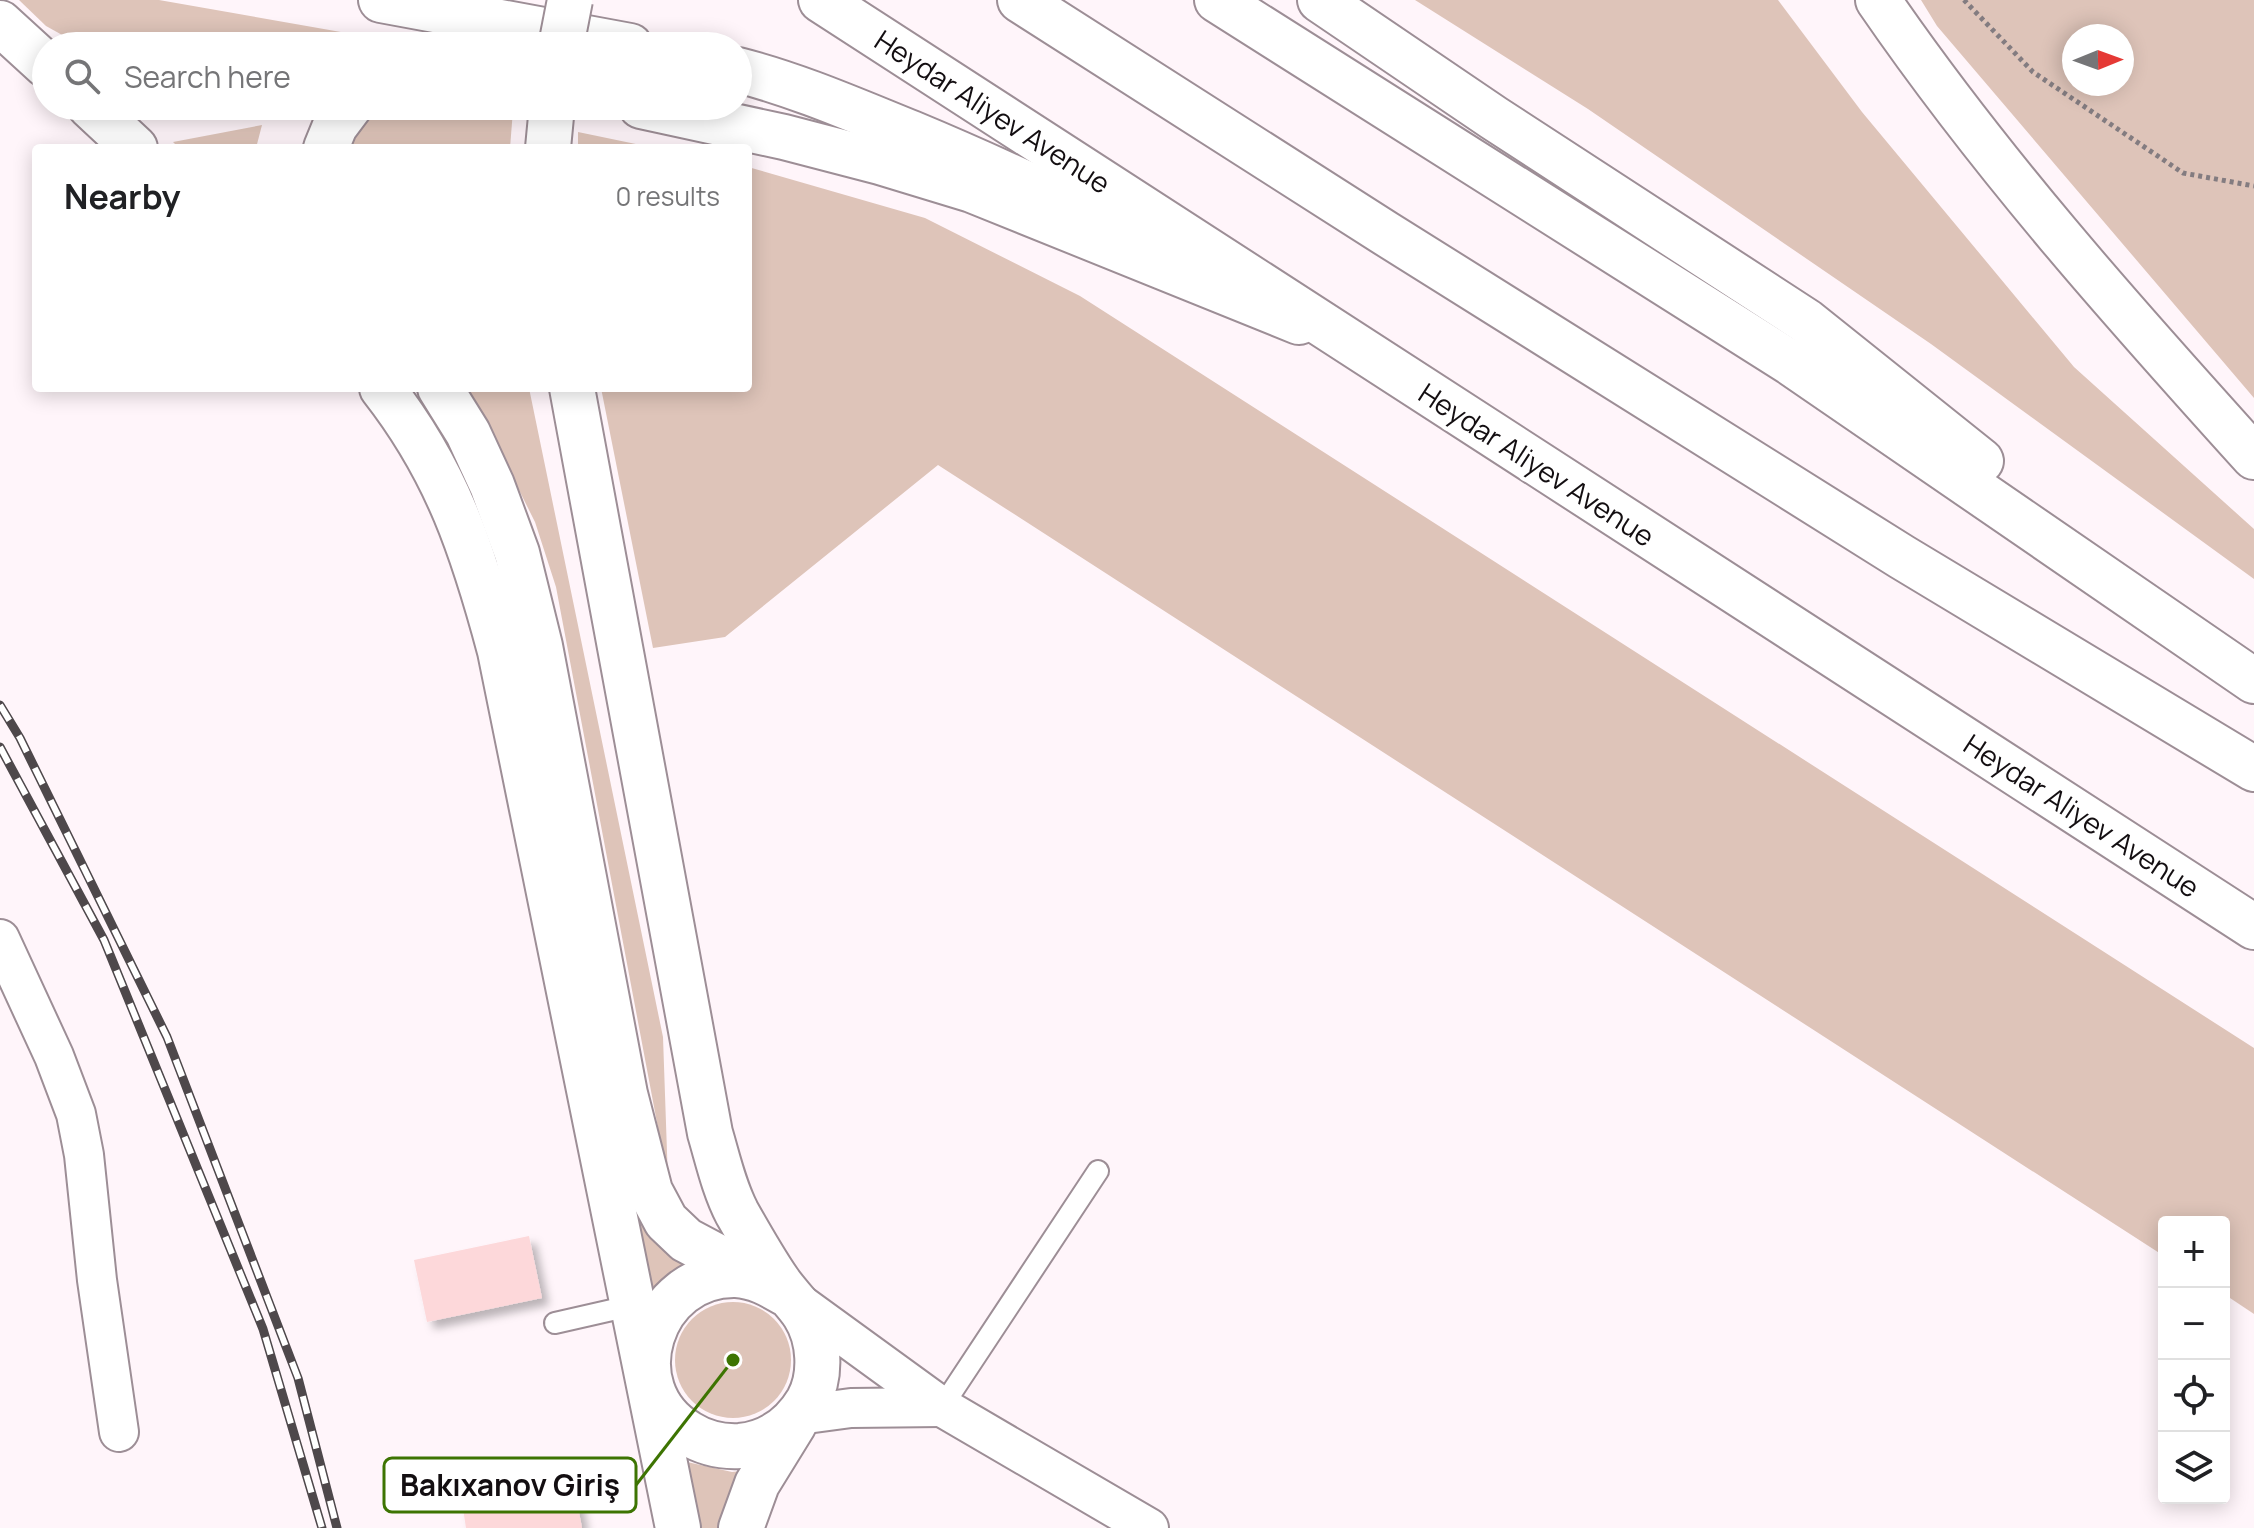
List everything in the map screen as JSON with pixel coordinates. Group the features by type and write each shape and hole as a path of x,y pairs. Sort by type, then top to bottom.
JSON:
{"main road":[{"path":"381,0 554,32"},
{"path":"564,32 570,0"},
{"name":"Heydar Aliyev Avenue","path":"821,0 2254,927"},
{"path":"1020,0 1398,242 1902,557 2254,769"},
{"path":"1217,0 1791,363 2254,681"},
{"path":"1320,0 1494,118 1806,321 2254,681"},
{"path":"1878,0 2021,191 2104,291 2254,457"},
{"path":"0,23 32,51"},
{"path":"752,75 838,103 1078,206 1350,343"},
{"path":"105,120 131,144"},
{"path":"328,144 340,120"},
{"path":"548,144 551,120"},
{"path":"706,120 880,162 972,190 1350,343"},
{"path":"385,392 431,458 455,507 479,573 500,651 678,1528"},
{"path":"442,392 468,433 517,553 540,646 625,1094 650,1191 666,1221 686,1240 775,1287 804,1314 815,1339 818,1366 813,1392 757,1484 741,1528"},
{"path":"573,392 710,1133 735,1209 775,1287"},
{"path":"775,1287 737,1275 710,1278 686,1289 666,1307 653,1330 647,1356 650,1382 660,1407 678,1428 701,1441 714,1444 728,1447 755,1444 779,1433 799,1415"}],"street":[{"path":"0,939 54,1056 76,1114 84,1155 97,1280 119,1432"},
{"path":"775,1287 942,1407 1149,1528"},
{"path":"799,1415 851,1408 942,1407"}],"lane":[{"path":"942,1407 1098,1171"},
{"path":"555,1323 634,1305"}],"path":[{"path":"1964,0 2033,72 2183,173 2254,186"}],"shaded area":[{"path":"19,0 159,0 341,32 57,32"},
{"path":"1415,0 1778,0 1862,112 2074,367 2254,529 2254,579 1931,344 1588,109"},
{"path":"1921,0 2254,0 2254,398 1937,26"},
{"path":"365,120 512,120 510,144 348,144"},
{"path":"262,125 257,144 173,142"},
{"path":"578,132 636,144 578,144"},
{"path":"752,168 925,218 1080,296 2254,1048 2254,1314 2230,1298 2230,1216 2158,1216 2158,1252 938,465 725,637 653,648 602,392 752,392"},
{"path":"470,392 530,392 663,1037 668,1181 556,587 535,522"},
{"path":"628,1184 659,1241 691,1269 650,1298"},
{"path":"733,1302 755,1306 774,1319 787,1338 791,1360 787,1382 774,1401 755,1414 733,1418 711,1414 692,1401 679,1382 675,1360 679,1338 692,1319 711,1306"},
{"path":"687,1462 732,1472 751,1470 726,1506 719,1528 700,1528"}],"building":[{"path":"529,1236 542,1298 427,1322 414,1260"},
{"path":"573,1481 582,1528 466,1528 462,1502"}],"railway":[{"path":"0,705 20,738 167,1037 298,1378 337,1528"},
{"path":"0,747 104,940 263,1329 322,1528"}],"place":[{"name":"Bakıxanov Giriş","path":"733,1360"}]}
